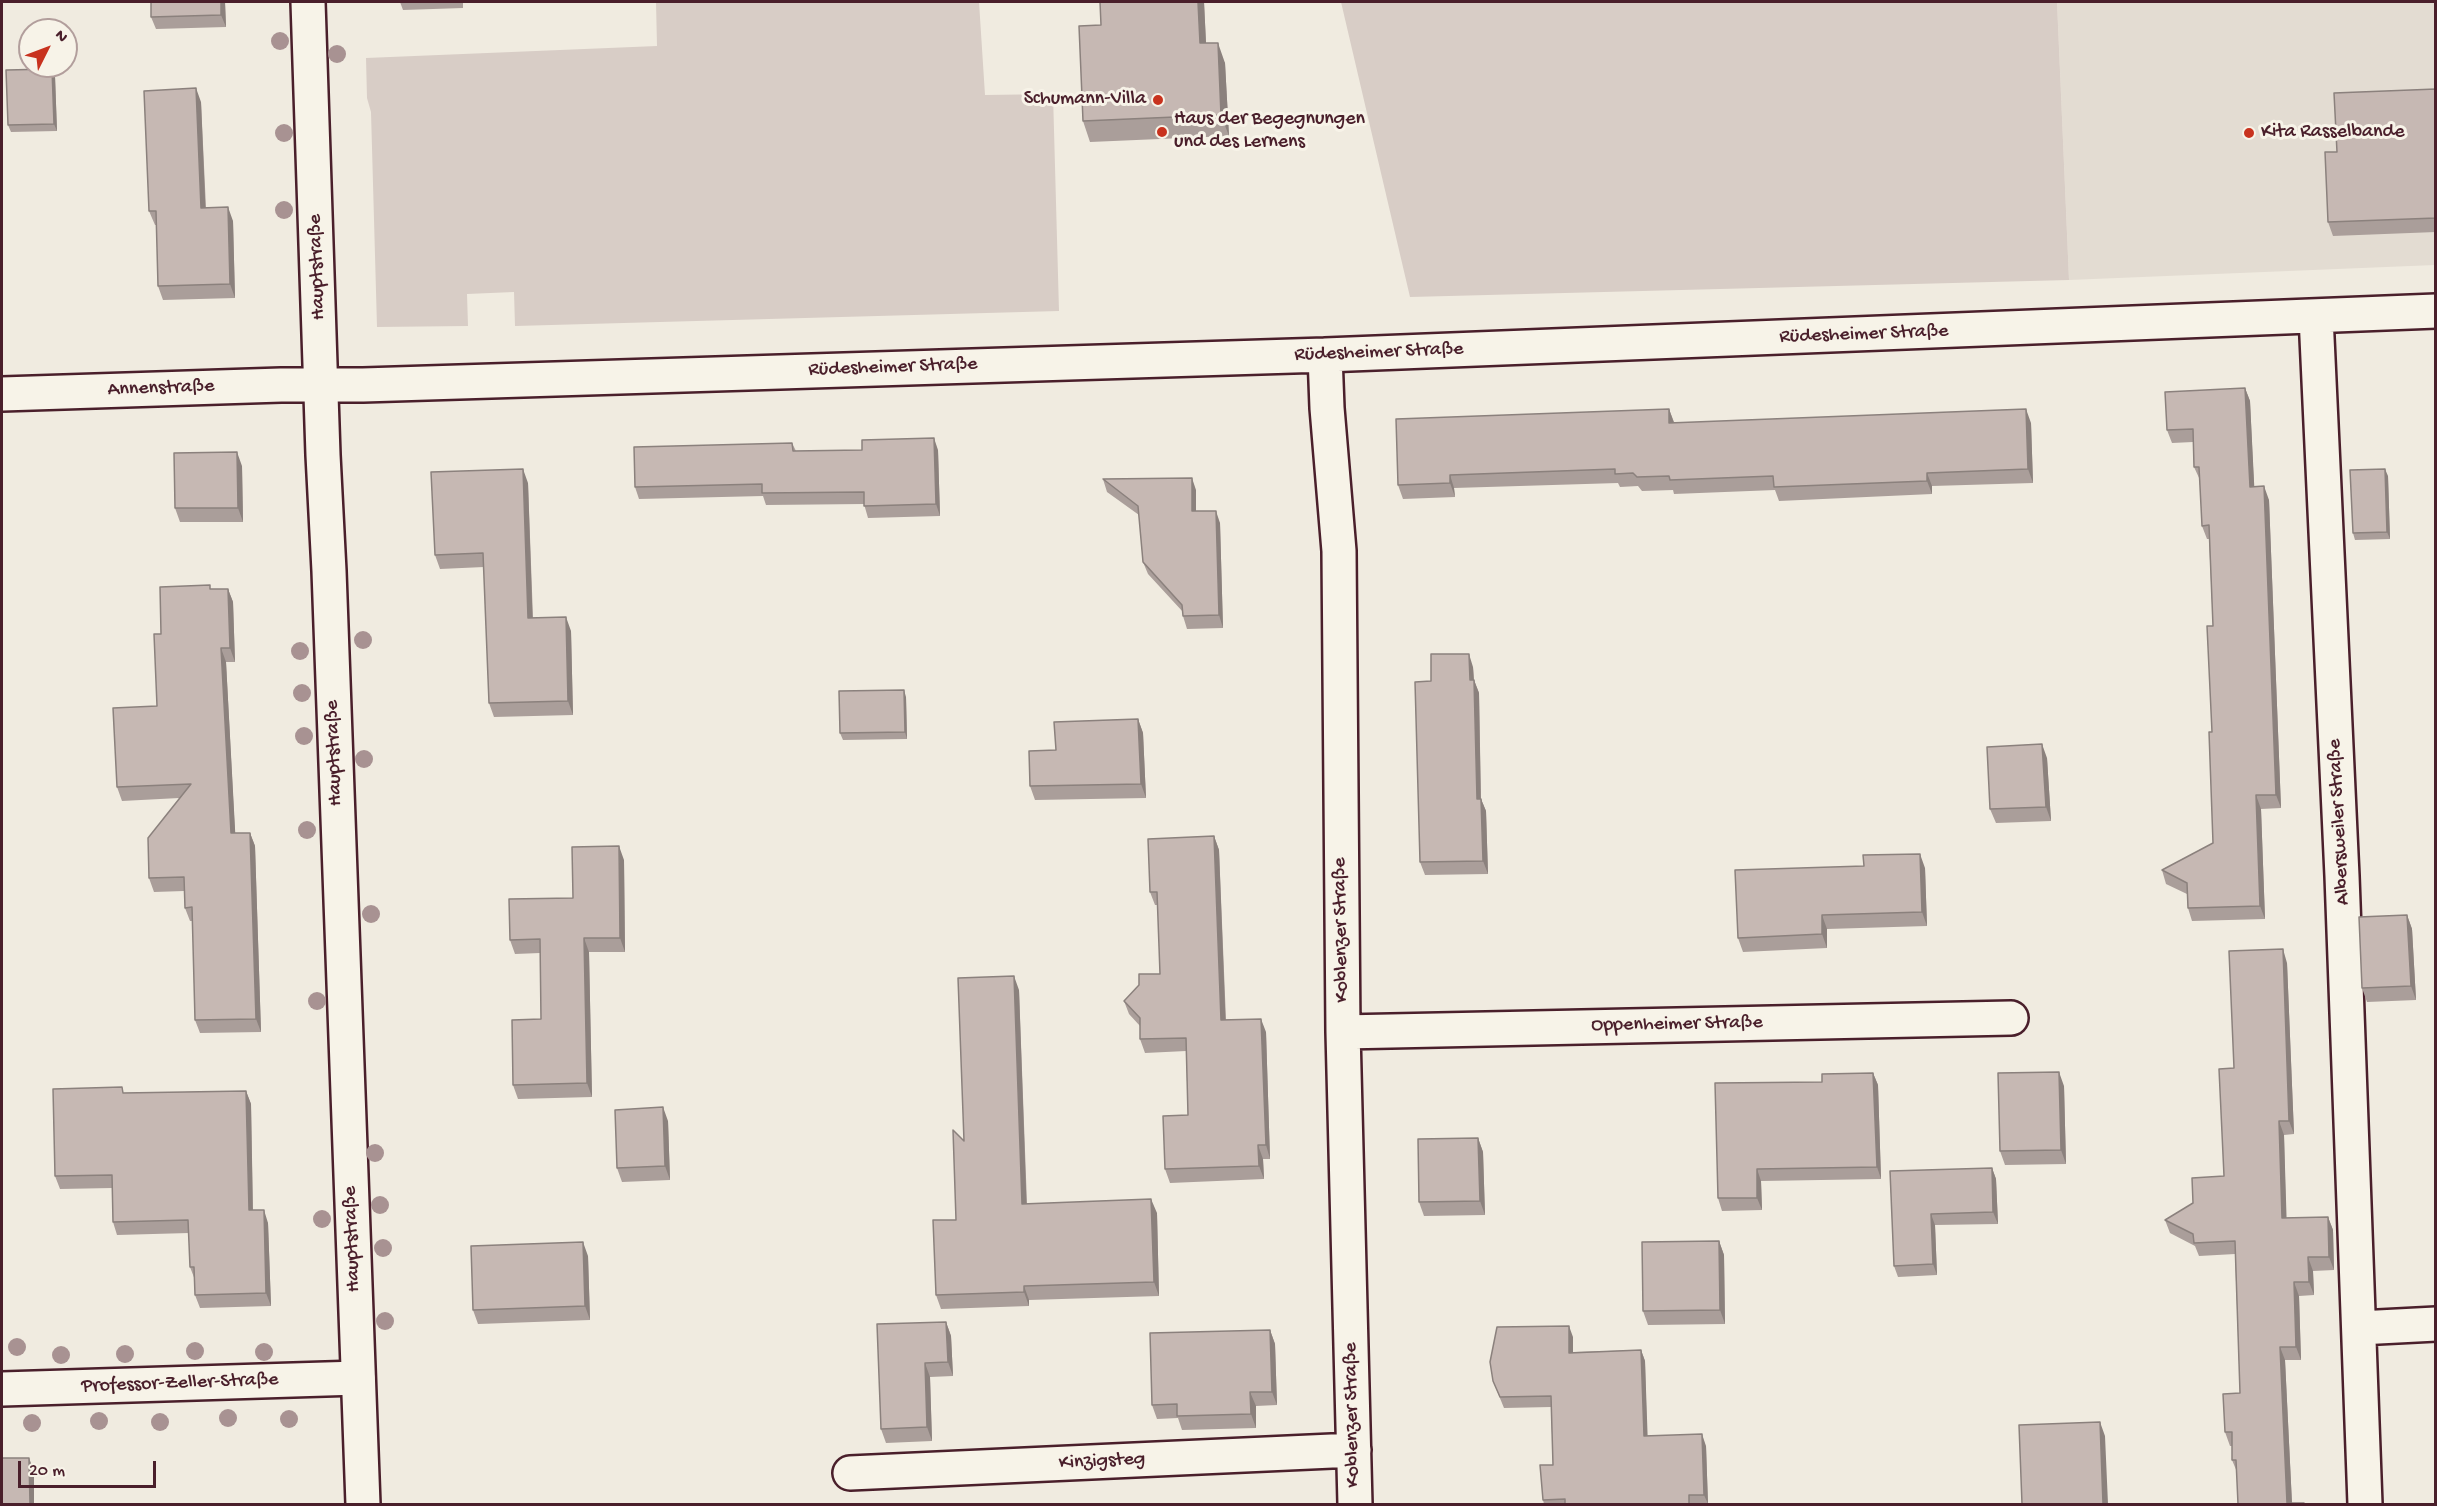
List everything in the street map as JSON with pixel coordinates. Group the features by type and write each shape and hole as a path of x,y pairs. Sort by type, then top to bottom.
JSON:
{"street":[{"name":"Hauptstraße","path":"308,2 363,1504"},
{"name":"Rüdesheimer Straße","path":"321,386 1325,355 2436,311"},
{"name":"Albersweiler Straße","path":"2316,316 2343,876 2366,1504"},
{"name":"Koblenzer Straße","path":"1325,355 1339,551 1343,1032 1355,1504"},
{"name":"Annenstraße","path":"2,394 321,386"},
{"name":"Oppenheimer Straße","path":"1343,1032 2012,1018"},
{"path":"2359,1328 2436,1324"},
{"name":"Professor-Zeller-Straße","path":"2,1389 358,1378"},
{"name":"Kinzigsteg","path":"850,1473 1354,1450"}],"shaded area":[{"path":"656,2 979,2 985,95 1053,94 1059,311 515,326 514,292 467,294 468,326 377,327 371,112 367,98 366,58 657,46"},
{"path":"1341,2 2057,2 2069,280 1410,297"},
{"name":"Kita Rasselbande","path":"2057,2 2435,2 2435,265 2069,280"}],"building":[{"path":"151,2 221,2 221,15 151,17"},
{"name":"Schumann-Villa","path":"1100,2 1198,2 1200,43 1218,43 1221,115 1083,121 1079,26 1101,25"},
{"path":"6,70 18,70 18,78 52,78 54,124 8,125"},
{"path":"196,88 201,208 228,207 230,284 158,286 156,211 149,211 144,91"},
{"path":"2436,89 2436,218 2328,222 2325,152 2337,152 2334,93"},
{"path":"2245,388 2250,487 2264,486 2276,795 2256,795 2260,906 2188,908 2187,883 2162,870 2213,843 2209,732 2212,732 2207,626 2213,626 2209,525 2202,526 2199,467 2194,467 2193,429 2167,430 2165,392"},
{"path":"1669,409 1669,423 2026,409 2028,469 1927,473 1927,481 1774,487 1773,476 1670,480 1669,476 1637,477 1633,473 1615,474 1615,469 1450,475 1450,483 1398,485 1396,419"},
{"path":"934,438 936,504 864,506 864,492 762,493 762,484 635,487 634,447 792,443 793,451 862,450 862,440"},
{"path":"237,452 238,508 175,508 174,453"},
{"path":"523,469 528,618 566,617 568,701 489,703 483,553 435,555 431,472"},
{"path":"2385,469 2387,532 2353,533 2350,470"},
{"path":"1192,478 1192,511 1216,511 1219,615 1183,616 1182,605 1143,562 1138,506 1103,479"},
{"path":"210,585 210,589 228,589 230,648 221,648 231,833 250,833 256,1019 195,1020 192,907 185,908 184,877 149,878 148,838 191,784 117,787 113,708 157,706 154,634 161,634 160,587"},
{"path":"1431,654 1469,654 1470,680 1474,680 1477,799 1481,799 1483,861 1420,862 1415,682 1431,681"},
{"path":"904,690 905,732 840,733 839,691"},
{"path":"1138,719 1141,784 1030,786 1029,751 1056,750 1054,722"},
{"path":"2042,744 2046,807 1990,809 1987,747"},
{"path":"1214,836 1221,1020 1261,1019 1266,1145 1258,1145 1259,1166 1165,1169 1163,1116 1188,1115 1186,1038 1140,1039 1140,1018 1124,1001 1139,985 1139,974 1160,974 1157,892 1150,892 1148,839"},
{"path":"619,846 620,938 584,938 587,1083 513,1085 512,1020 541,1019 540,939 510,940 509,899 573,898 572,847"},
{"path":"1920,854 1922,912 1822,915 1822,934 1738,938 1735,870 1864,866 1863,855"},
{"path":"2407,915 2411,986 2362,988 2359,917"},
{"path":"2283,949 2289,1121 2279,1121 2282,1218 2328,1217 2329,1257 2308,1257 2309,1282 2294,1282 2296,1347 2280,1347 2287,1503 2304,1504 2238,1504 2236,1460 2232,1460 2232,1432 2225,1432 2223,1394 2240,1393 2235,1241 2194,1243 2193,1234 2165,1220 2193,1203 2192,1178 2224,1176 2219,1069 2234,1068 2229,951"},
{"path":"1014,976 1022,1204 1151,1199 1154,1282 1024,1286 1024,1292 936,1295 933,1220 956,1220 953,1130 964,1141 958,978"},
{"path":"2059,1072 2061,1150 2000,1151 1998,1073"},
{"path":"1873,1073 1877,1167 1757,1169 1757,1198 1718,1198 1715,1083 1822,1082 1822,1074"},
{"path":"122,1087 123,1093 246,1091 249,1210 264,1210 266,1293 195,1295 194,1267 190,1267 188,1220 113,1222 112,1175 55,1176 53,1089"},
{"path":"663,1107 665,1166 617,1168 615,1110"},
{"path":"1478,1138 1480,1201 1419,1202 1418,1139"},
{"path":"1992,1168 1993,1212 1931,1214 1933,1264 1894,1266 1890,1171"},
{"path":"1719,1241 1720,1310 1643,1311 1642,1242"},
{"path":"583,1242 585,1306 473,1310 471,1246"},
{"path":"946,1322 948,1362 925,1363 927,1427 881,1429 877,1324"},
{"path":"1569,1326 1569,1353 1641,1350 1644,1436 1702,1434 1704,1495 1689,1495 1689,1504 1565,1504 1565,1499 1543,1500 1540,1465 1553,1465 1551,1396 1500,1397 1493,1381 1490,1362 1497,1327"},
{"path":"1270,1330 1272,1392 1250,1392 1251,1414 1177,1416 1177,1404 1152,1405 1150,1333"},
{"path":"2100,1422 2103,1504 2022,1504 2019,1425"},
{"path":"2,1458 29,1458 30,1504 2,1504"}],"place":[{"name":"Schumann-Villa","path":"1158,100"},
{"name":"Haus der Begegnungen und des Lernens","path":"1162,132"},
{"name":"Kita Rasselbande","path":"2249,133"}]}
